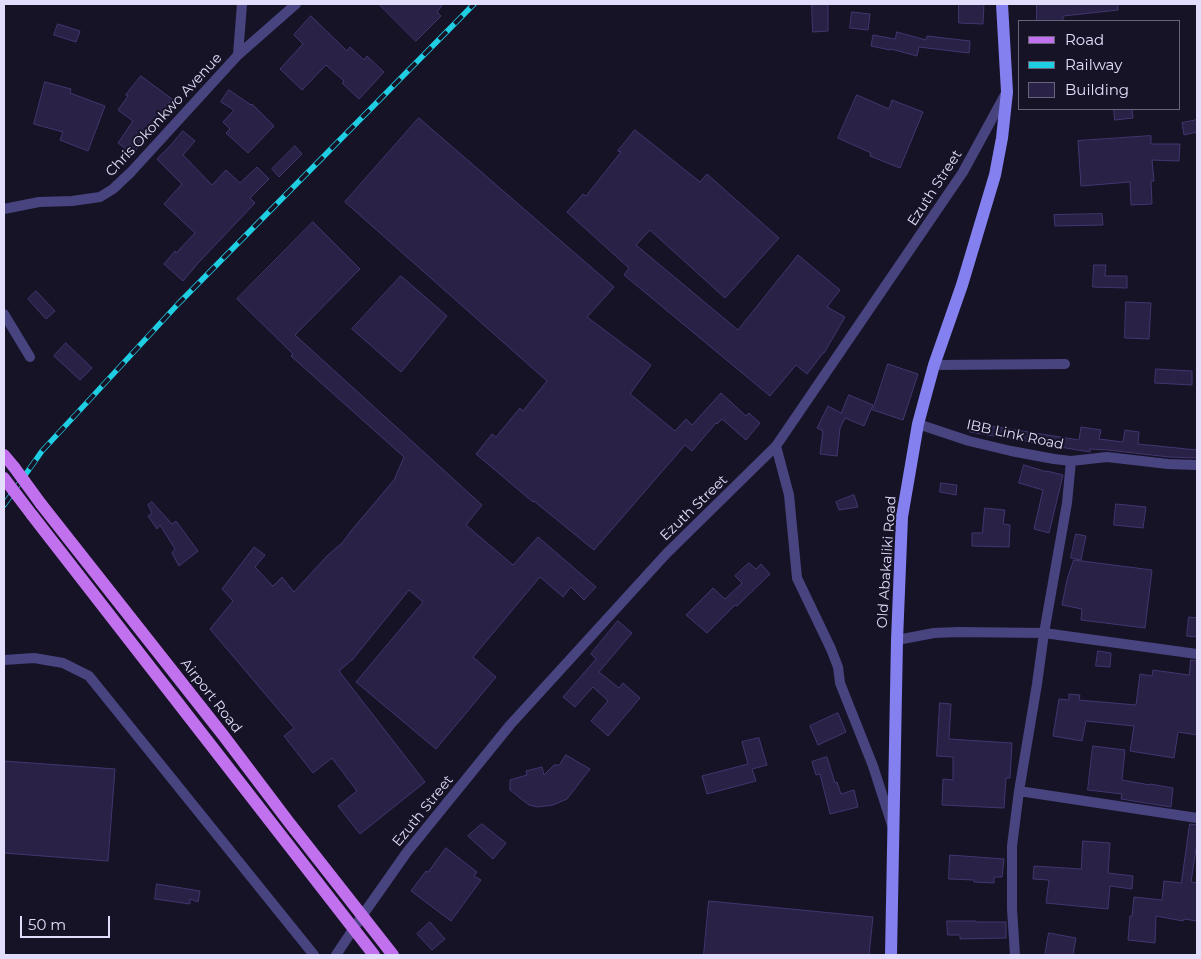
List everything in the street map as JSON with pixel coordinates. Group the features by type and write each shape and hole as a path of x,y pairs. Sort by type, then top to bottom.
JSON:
{"main road":[{"name":"Old Abakaliki Road","path":"891,955 897,640 902,517 918,424 934,365 962,285 995,175 1002,138 1007,92 1002,4"},
{"name":"Airport Road","path":"4,455 393,955"},
{"path":"4,477 374,955"}],"street":[{"path":"238,55 242,4"},
{"name":"Chris Okonkwo Avenue","path":"4,209 40,202 72,201 100,197 113,189 131,172 238,55 296,4"},
{"name":"Ezuth Street","path":"336,955 407,852 510,725 667,553 776,446 963,172 1007,92"},
{"path":"4,314 30,357"},
{"path":"934,365 1065,364"},
{"name":"IBB Link Road","path":"918,424 969,441 1054,459 1071,461 1107,457 1197,466"},
{"path":"776,446 789,495 797,578 838,667 840,683 873,766 893,828"},
{"path":"1015,955 1012,909 1012,846 1044,633 1067,503 1071,461"},
{"path":"897,640 934,633 1044,633 1197,654"},
{"path":"4,660 34,658 63,663 89,676 314,955"},
{"path":"1019,791 1197,818"}],"building":[{"path":"379,4 443,4 437,12 441,16 416,41"},
{"path":"812,4 828,4 828,31 813,32"},
{"path":"959,4 984,4 983,24 959,23"},
{"path":"1037,4 1118,4 1118,10 1063,16 1063,20 1037,20"},
{"path":"852,12 870,14 868,30 850,28"},
{"path":"311,16 347,51 350,47 364,60 367,56 384,72 359,99 342,83 344,81 326,65 302,90 280,69 303,44 294,35"},
{"path":"58,24 80,31 76,42 54,35"},
{"path":"897,32 926,40 927,36 970,41 969,53 919,47 917,56 871,46 873,35 895,39"},
{"path":"141,76 172,99 133,154 118,143 133,121 118,110 128,96 126,95"},
{"path":"45,82 71,89 70,93 105,106 88,151 60,140 63,132 34,124"},
{"path":"229,90 252,104 274,126 248,153 226,133 230,129 223,122 234,110 221,102"},
{"path":"857,95 889,109 892,100 923,112 900,168 870,156 871,153 838,138"},
{"path":"1114,110 1132,110 1133,118 1115,120"},
{"path":"419,118 614,287 587,317 651,365 630,394 675,431 686,419 692,425 721,393 746,416 749,413 760,423 746,440 722,419 716,423 692,451 685,445 594,550 476,454 492,434 496,437 520,408 523,411 547,381 345,202"},
{"path":"1197,120 1197,132 1184,135 1182,123"},
{"path":"635,130 700,182 707,174 779,238 725,298 650,230 636,245 738,330 798,255 840,290 827,307 845,317 824,353 807,374 796,365 770,396 624,275 629,268 567,212 583,194 586,196 621,152 618,151"},
{"path":"183,131 195,141 183,155 212,185 226,170 240,183 257,167 269,179 250,198 255,203 183,281 164,264 195,233 164,204 182,184 157,159"},
{"path":"1151,136 1151,144 1180,144 1179,161 1152,160 1154,181 1151,181 1152,204 1131,205 1130,182 1081,186 1078,141"},
{"path":"295,146 302,154 279,177 272,169"},
{"path":"1102,214 1103,225 1055,226 1054,215"},
{"path":"313,222 360,269 295,335 482,505 466,525 513,565 538,537 596,587 584,600 571,587 563,597 540,577 473,657 496,677 436,749 356,682 423,602 409,590 353,659 339,671 425,782 360,834 338,806 357,791 332,758 313,773 284,736 294,728 210,629 233,601 222,589 254,547 265,555 255,567 273,586 282,577 294,592 327,556 343,542 394,480 404,457 291,356 293,354 237,299"},
{"path":"1094,265 1106,265 1105,276 1127,276 1127,288 1093,287"},
{"path":"401,276 447,316 401,372 352,329"},
{"path":"36,291 55,311 46,319 28,299"},
{"path":"1126,302 1151,303 1149,339 1125,338"},
{"path":"66,343 92,368 80,380 54,356"},
{"path":"888,364 918,374 903,420 873,410"},
{"path":"1156,369 1192,371 1192,385 1155,383"},
{"path":"849,395 873,405 864,426 845,418 840,428 837,456 820,454 823,431 817,428 828,406 841,413"},
{"path":"972,423 1079,440 1081,427 1101,430 1099,439 1123,442 1125,430 1139,432 1138,444 1197,450 1197,458 1169,457 1108,450 1090,449 1090,452 970,432"},
{"path":"1024,465 1063,475 1049,533 1034,529 1043,490 1019,483"},
{"path":"941,483 957,485 956,495 940,492"},
{"path":"854,495 858,507 839,510 836,502"},
{"path":"152,502 172,524 176,521 198,551 179,566 172,553 175,549 160,525 157,529 148,516 152,513 148,505"},
{"path":"1116,504 1146,507 1143,528 1114,525"},
{"path":"985,508 1005,510 1003,524 1010,525 1009,547 972,546 972,533 982,533"},
{"path":"1076,534 1086,536 1081,560 1071,558"},
{"path":"1074,560 1152,570 1145,628 1081,620 1082,609 1062,605 1067,580"},
{"path":"749,563 756,569 761,564 770,574 707,633 686,615 713,588 725,599 742,583 735,576"},
{"path":"1189,617 1197,618 1197,637 1187,636"},
{"path":"618,621 632,633 599,672 619,688 623,683 640,698 608,736 591,721 608,701 593,687 575,707 563,697 596,659 591,654"},
{"path":"1098,651 1111,653 1110,667 1096,666"},
{"path":"1191,660 1197,661 1197,735 1178,732 1174,758 1130,751 1134,726 1086,721 1082,741 1053,736 1059,699 1069,700 1069,694 1080,695 1079,700 1136,705 1140,674 1152,676 1153,670 1189,675"},
{"path":"940,703 951,704 949,739 1012,743 1010,778 1006,778 1004,808 942,805 943,779 953,780 953,757 937,756"},
{"path":"838,713 846,732 818,745 810,726"},
{"path":"759,738 767,765 752,769 756,781 707,794 702,776 748,764 742,742"},
{"path":"1093,746 1125,750 1122,780 1173,788 1171,807 1121,799 1122,794 1088,790"},
{"path":"566,755 590,769 567,799 553,805 538,807 529,805 510,790 510,780 527,775 526,771 542,767 544,775 554,765 559,765"},
{"path":"827,757 835,783 837,782 841,794 854,790 858,807 830,814 820,774 816,775 812,762"},
{"path":"4,761 115,769 108,861 4,853"},
{"path":"482,824 506,843 493,859 468,836"},
{"path":"1190,824 1197,825 1197,842 1191,882 1197,883 1197,921 1184,919 1183,921 1156,916 1155,943 1128,940 1134,897 1162,900 1164,881 1181,883"},
{"path":"1083,841 1110,843 1108,873 1133,876 1132,889 1110,886 1108,909 1046,903 1049,880 1033,879 1034,866 1081,869"},
{"path":"446,848 477,872 474,876 481,880 451,921 411,891"},
{"path":"950,855 1004,859 1002,877 994,877 994,883 949,879"},
{"path":"157,884 200,891 198,902 190,899 190,904 155,899"},
{"path":"709,901 873,917 869,955 704,955"},
{"path":"947,921 1006,922 1006,938 960,939 960,935 948,935"},
{"path":"430,922 445,939 432,950 417,934"},
{"path":"1049,933 1076,938 1073,955 1045,955"}],"railway":[{"path":"4,505 42,451 178,304 474,4"}]}
